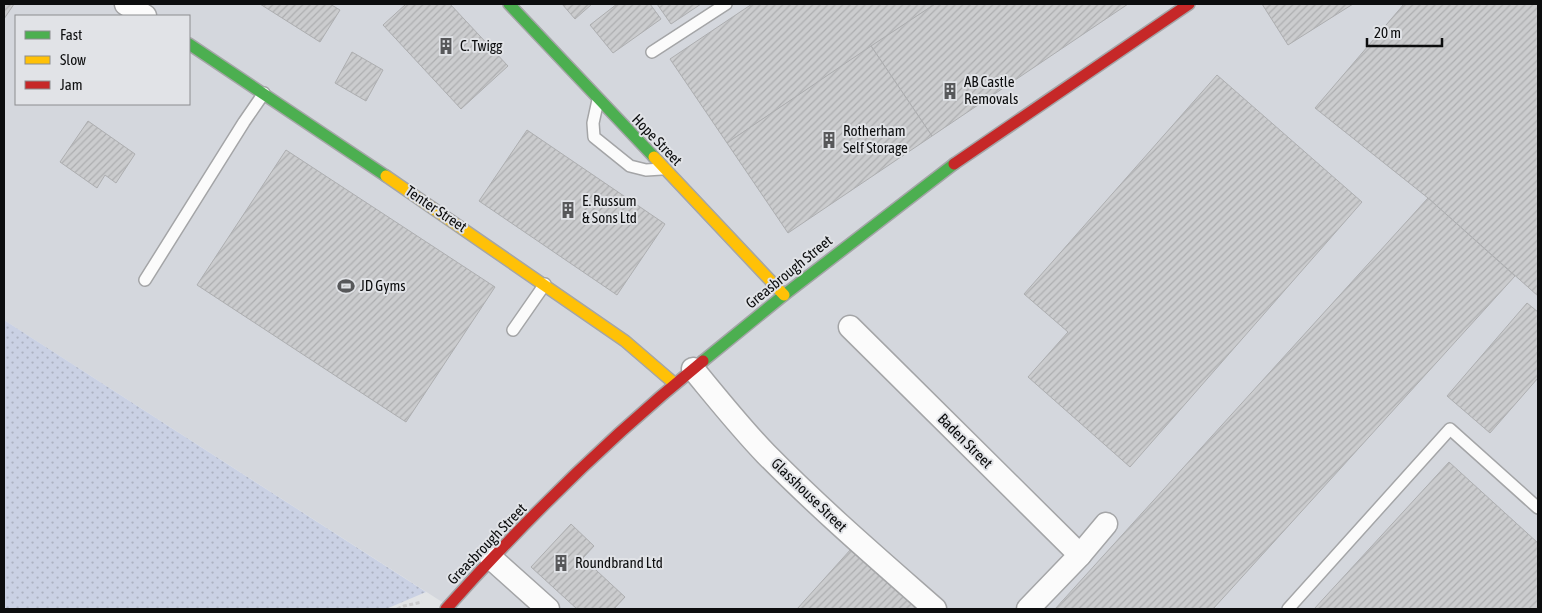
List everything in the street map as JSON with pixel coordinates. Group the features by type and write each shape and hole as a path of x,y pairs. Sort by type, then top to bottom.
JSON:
{"street":[{"path":"126,4 143,15"},
{"name":"Hope Street","path":"509,4 784,295"},
{"name":"Greasbrough Street","path":"446,609 491,558 589,461 693,369 784,295 961,158 1189,4"},
{"name":"Tenter Street","path":"190,45 545,284 625,341 675,384"},
{"name":"Baden Street","path":"850,327 1080,555"},
{"name":"Glasshouse Street","path":"693,369 765,453 839,524 935,609"},
{"path":"1028,609 1080,555 1106,524"},
{"path":"491,558 548,609"}],"lane":[{"path":"652,52 726,4"},
{"path":"145,280 264,93"},
{"path":"598,100 593,123 594,137 630,166 646,170 664,169"},
{"path":"513,330 545,284"},
{"path":"1288,609 1450,429 1538,508"}],"shaded area":[{"path":"4,4 1538,4 1538,609 453,609 4,320"},
{"path":"4,320 426,592 386,609 4,609"}],"building":[{"path":"4,4 14,4 4,19"},
{"path":"260,4 330,4 340,10 320,42"},
{"name":"C. Twigg","path":"406,4 450,4 508,66 461,109 383,25"},
{"path":"562,4 592,4 575,19"},
{"path":"617,4 650,4 661,19 613,53 590,25"},
{"path":"657,4 701,4 671,24"},
{"path":"752,4 935,4 727,143 670,59"},
{"name":"AB Castle Removals","path":"935,4 1128,4 932,136 871,46"},
{"path":"1262,4 1353,4 1288,45"},
{"path":"1404,4 1538,4 1538,296 1428,198 1315,108"},
{"name":"Rotherham Self Storage","path":"871,46 932,136 788,233 727,143"},
{"path":"352,52 383,70 366,101 335,83"},
{"path":"1217,75 1362,202 1130,467 1028,377 1068,332 1024,294"},
{"path":"88,121 135,154 116,183 105,175 97,188 60,162"},
{"name":"E. Russum & Sons Ltd","path":"527,130 665,224 617,295 479,201"},
{"name":"JD Gyms","path":"286,150 495,287 406,422 197,285"},
{"path":"1428,198 1515,276 1213,609 1055,609"},
{"path":"1527,303 1538,312 1538,378 1490,433 1447,396"},
{"path":"1449,462 1538,543 1538,609 1314,609"},
{"name":"Roundbrand Ltd","path":"571,524 594,546 583,558 625,597 614,609 577,609 531,567"},
{"path":"851,549 917,609 797,609"}],"traffic: fast":[{"path":"509,4 654,157"},
{"path":"190,45 386,176"},
{"path":"703,361 784,295 954,164"}],"traffic: slow":[{"path":"654,157 784,295"},
{"path":"386,176 625,341 675,384"}],"traffic: jam":[{"path":"954,164 1189,4"},
{"path":"446,609 538,511 602,449 703,361"}],"place":[{"name":"C. Twigg","path":"446,46"},
{"name":"AB Castle Removals","path":"950,91"},
{"name":"Rotherham Self Storage","path":"829,140"},
{"name":"E. Russum & Sons Ltd","path":"568,210"},
{"name":"JD Gyms","path":"346,286"},
{"name":"Roundbrand Ltd","path":"561,563"}]}
